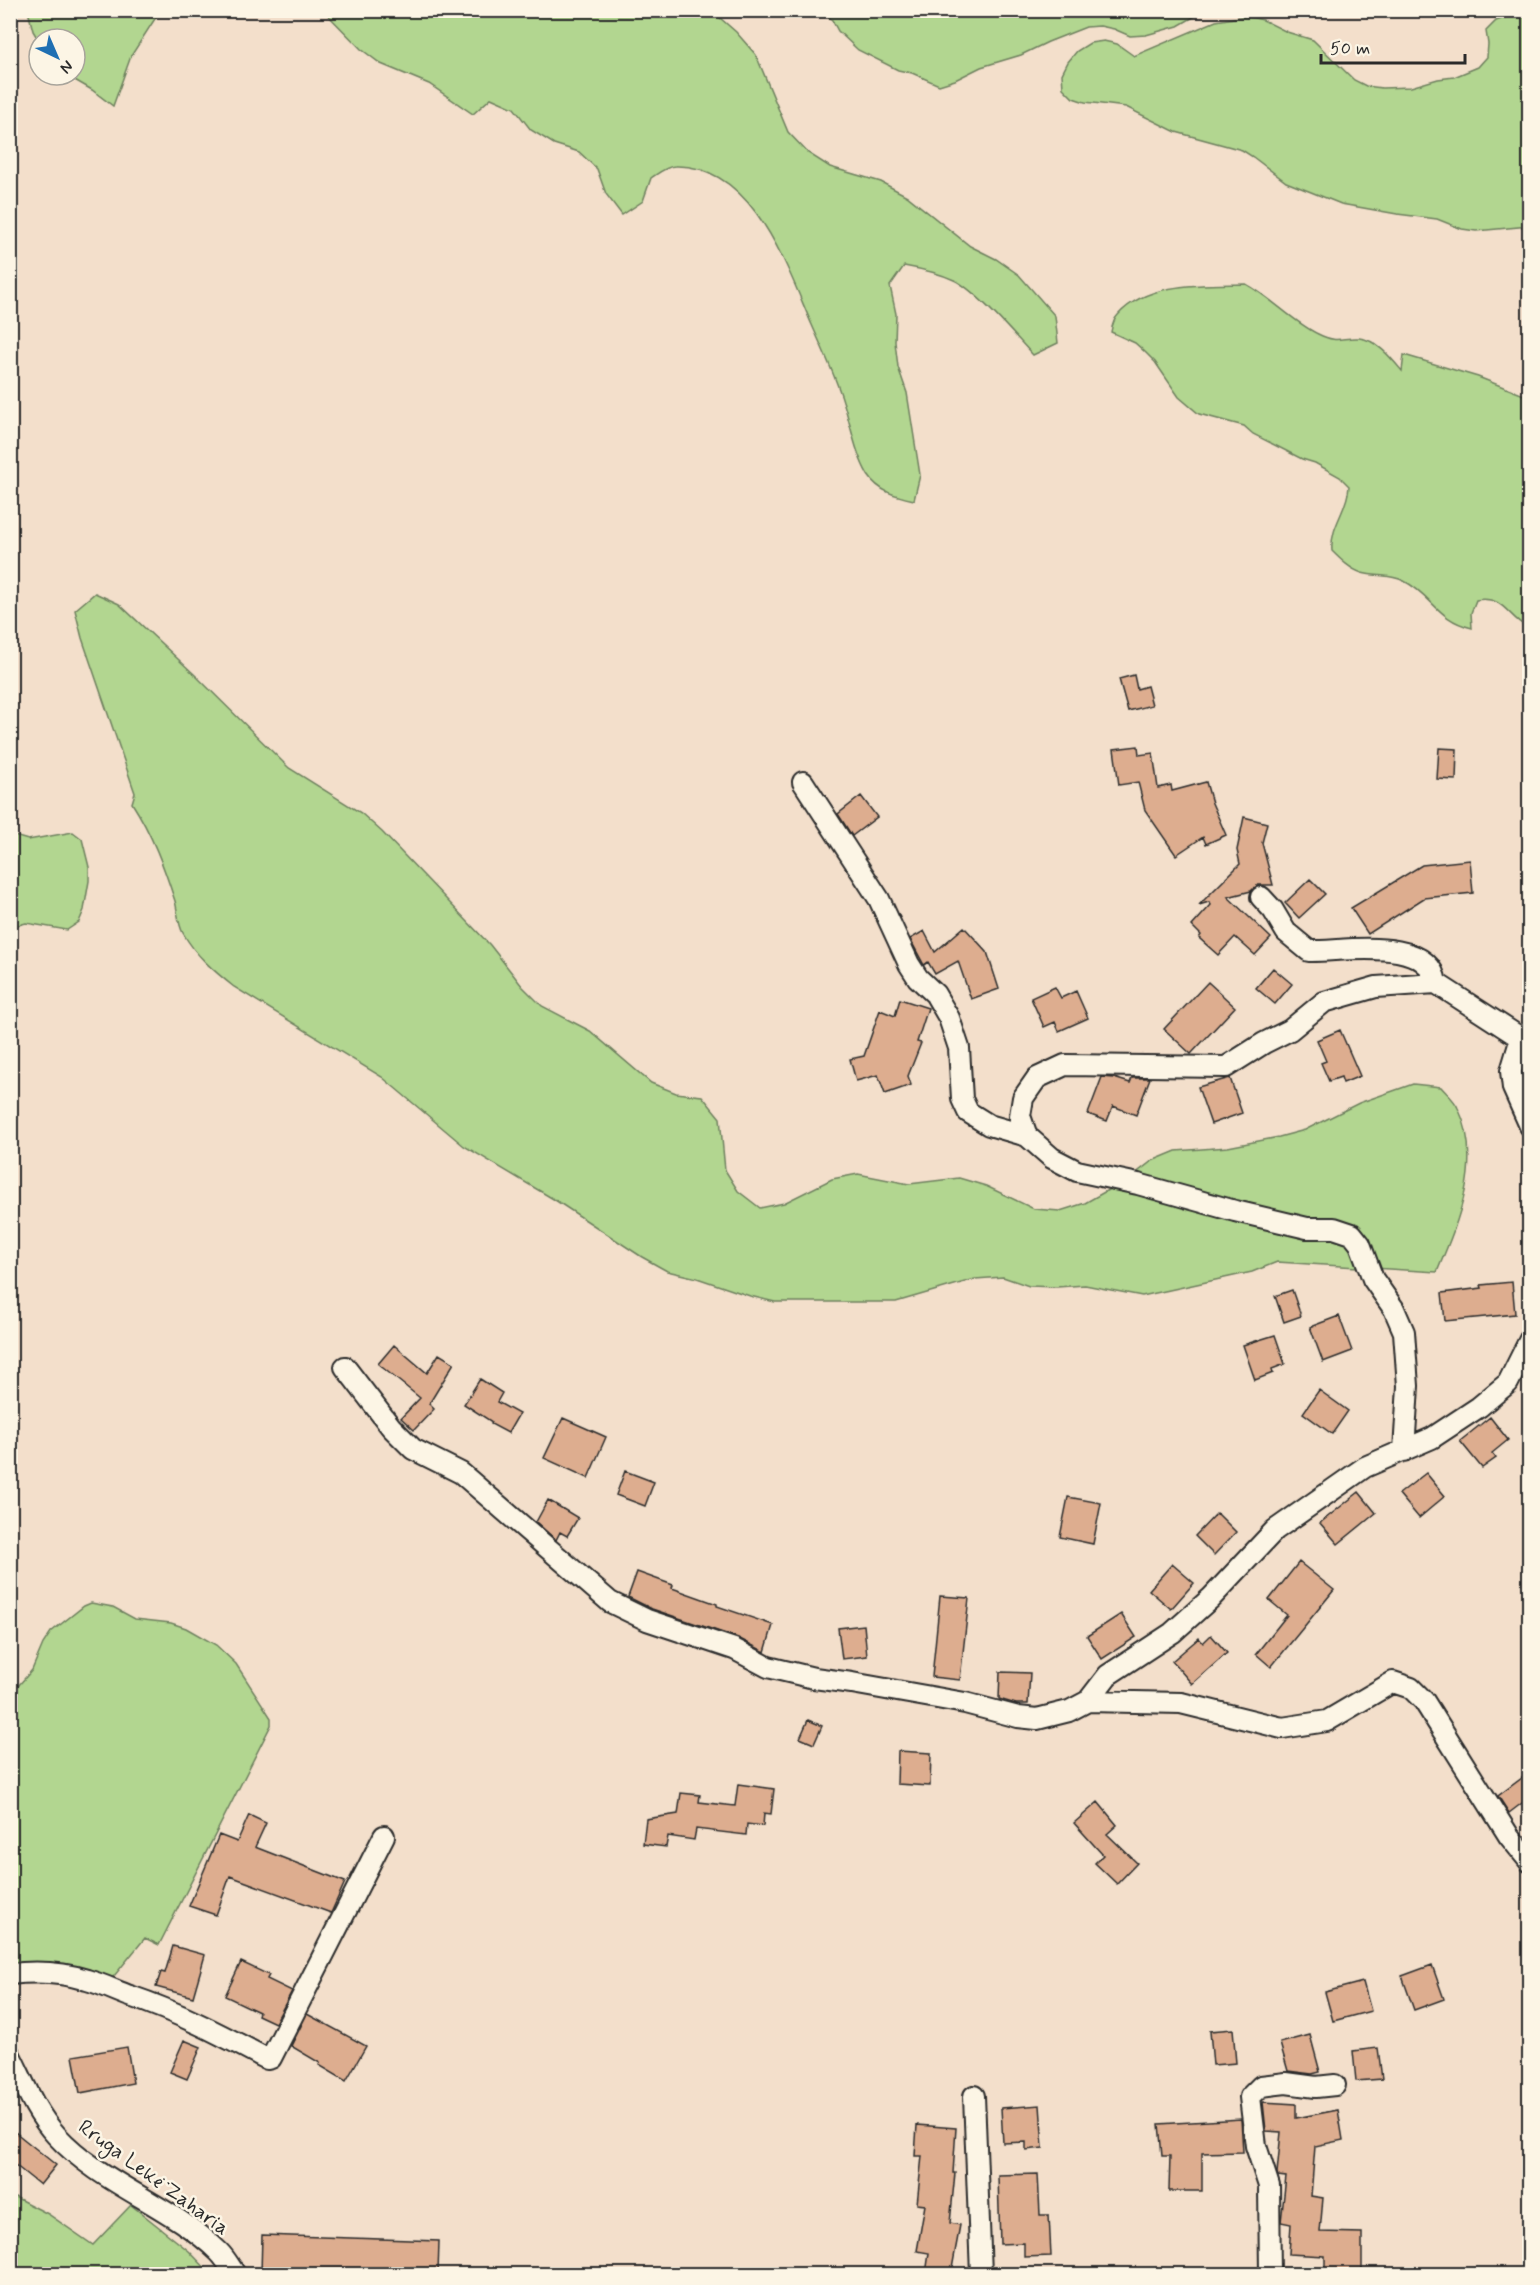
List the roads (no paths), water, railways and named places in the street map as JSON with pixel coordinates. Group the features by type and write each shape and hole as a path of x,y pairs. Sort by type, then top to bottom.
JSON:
{"street":[{"path":"803,782 879,899 909,964 918,978 935,994 949,1018 959,1048 962,1099 968,1112 989,1125 1027,1136 1052,1158 1077,1171 1138,1184 1297,1226 1334,1228 1352,1234 1360,1244 1373,1280 1394,1309 1404,1332 1408,1386 1404,1451"},
{"path":"1262,897 1286,932 1310,951 1377,948 1402,953 1426,964 1435,972 1436,983"},
{"path":"1027,1136 1020,1116 1023,1098 1036,1078 1065,1065 1226,1067 1290,1030 1324,1002 1376,987 1436,983 1525,1038 1511,1071 1513,1088 1530,1126"},
{"path":"345,1367 391,1427 413,1449 461,1473 610,1602 647,1620 734,1649 768,1667 814,1678 965,1703 1018,1718 1037,1719 1069,1711 1088,1701 1108,1676 1172,1633 1211,1598 1275,1530 1365,1467 1432,1438 1479,1407 1508,1383 1530,1339"},
{"path":"1088,1701 1181,1703 1282,1728 1326,1721 1392,1682 1411,1689 1424,1701 1509,1836 1530,1862"},
{"path":"10,1974 36,1971 67,1974 89,1980 153,2003 212,2029 267,2059 271,2058 384,1836"},
{"name":"Rruga Lekë Zaharia","path":"10,2055 39,2113 56,2134 102,2174 195,2232 221,2254 235,2274"},
{"path":"1270,2274 1269,2186 1256,2145 1250,2097 1261,2086 1286,2083 1316,2087 1335,2085"},
{"path":"974,2096 981,2274"}]}
